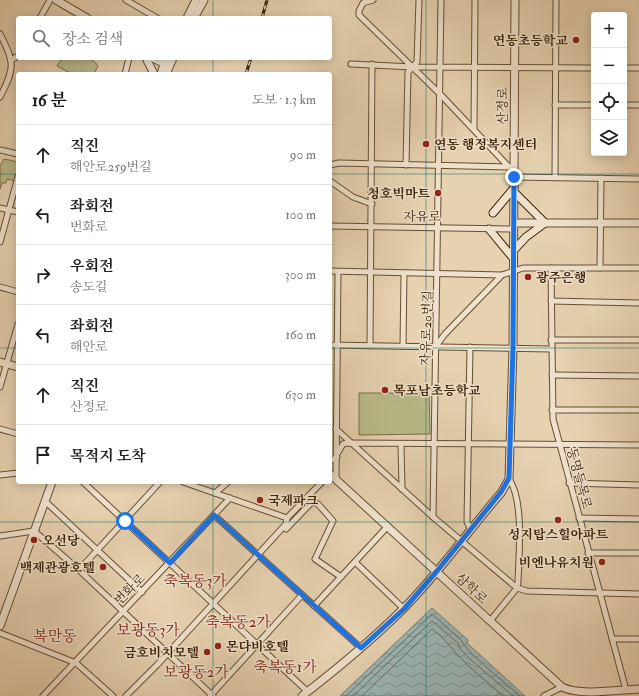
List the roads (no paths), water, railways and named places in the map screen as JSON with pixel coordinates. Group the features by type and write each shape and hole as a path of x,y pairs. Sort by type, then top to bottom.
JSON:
{"street":[{"path":"41,16 50,0"},
{"path":"56,0 84,16"},
{"path":"126,0 154,16"},
{"path":"187,16 196,0"},
{"path":"195,16 204,0"},
{"path":"373,0 363,4 359,11 360,15 512,167"},
{"path":"406,165 408,72 417,62 419,0"},
{"name":"자유로20번길","path":"434,517 435,347 439,228 441,0"},
{"path":"474,129 473,67 475,0"},
{"name":"산정로","path":"305,694 323,681 404,609 501,492 509,478 513,348 514,177 512,167 515,67 515,0"},
{"path":"555,178 556,0"},
{"path":"0,34 11,60 10,76 0,98"},
{"path":"11,60 16,57"},
{"path":"126,72 128,60"},
{"path":"147,60 153,72"},
{"path":"162,72 168,61"},
{"path":"166,72 168,61"},
{"path":"351,64 413,67 591,68"},
{"path":"370,346 372,64"},
{"path":"627,68 639,68"},
{"path":"555,105 591,105"},
{"path":"627,105 639,105"},
{"path":"0,150 16,154"},
{"path":"332,165 339,163 512,167"},
{"path":"514,177 639,179"},
{"path":"600,268 601,178"},
{"path":"332,182 353,197 372,204"},
{"path":"0,242 16,184"},
{"path":"489,229 513,254 523,240 545,223 514,190 493,213"},
{"path":"0,208 16,212"},
{"name":"자유로","path":"332,226 489,229 545,223 639,223"},
{"path":"332,271 502,275 523,268 639,268"},
{"name":"동명들목로","path":"551,268 552,410 569,483 626,690"},
{"path":"333,476 337,455 334,432 338,272"},
{"path":"403,346 404,273"},
{"path":"435,347 502,275"},
{"path":"0,287 16,291"},
{"path":"551,302 639,303"},
{"path":"0,387 3,363 16,329"},
{"path":"551,340 639,340"},
{"path":"332,345 551,348"},
{"path":"470,347 467,522 470,528"},
{"path":"3,363 16,366"},
{"path":"552,375 639,376"},
{"path":"552,410 639,410"},
{"path":"0,429 16,433"},
{"path":"334,432 346,437 350,444 517,588 527,591 639,594"},
{"path":"332,459 337,455 344,444 469,443 639,445"},
{"path":"402,444 402,489"},
{"path":"0,475 16,473"},
{"name":"삼학로","path":"333,476 562,687 580,694 639,689"},
{"path":"490,621 517,588 519,506 516,490 509,478"},
{"path":"569,483 639,485"},
{"path":"0,626 51,484"},
{"path":"85,484 257,644 305,694"},
{"path":"79,570 158,484"},
{"path":"189,484 287,518"},
{"path":"216,493 226,484"},
{"path":"126,696 214,604 286,524 287,518 320,484"},
{"name":"번화로","path":"43,696 76,663 123,610 170,563 230,498"},
{"path":"45,501 142,592"},
{"path":"276,535 279,536 312,502 318,504 333,521 315,559 341,577"},
{"path":"214,515 361,648"},
{"path":"579,518 639,519"},
{"path":"314,606 388,526"},
{"path":"0,536 34,531 123,610 211,695 302,595"},
{"path":"588,553 639,553"},
{"path":"356,562 404,609"},
{"path":"0,633 76,663 113,696"},
{"path":"612,639 639,639"},
{"path":"544,696 562,687"}],"water":[{"path":"432,608 468,640 467,643 525,696 340,696"}],"railway":[{"path":"263,16 267,0"},
{"path":"247,72 250,60"}],"place":[{"name":"연동초등학교","path":"576,40"},
{"name":"연동 행정복지센터","path":"426,144"},
{"name":"청호빅마트","path":"438,193"},
{"name":"광주은행","path":"528,277"},
{"name":"목포남초등학교","path":"385,390"},
{"name":"국제파크","path":"260,500"},
{"name":"성지탑스힐아파트","path":"558,520"},
{"name":"오선당","path":"34,540"},
{"name":"비엔나유치원","path":"602,562"},
{"name":"백제관광호텔","path":"103,567"},
{"name":"몬다비호텔","path":"218,646"},
{"name":"금호비치모텔","path":"207,652"}],"district":[{"name":"축복동3가","path":"195,581"},
{"name":"축복동2가","path":"238,622"},
{"name":"보광동3가","path":"148,630"},
{"name":"복만동","path":"55,636"},
{"name":"축복동1가","path":"285,667"},
{"name":"보광동2가","path":"196,672"}]}
